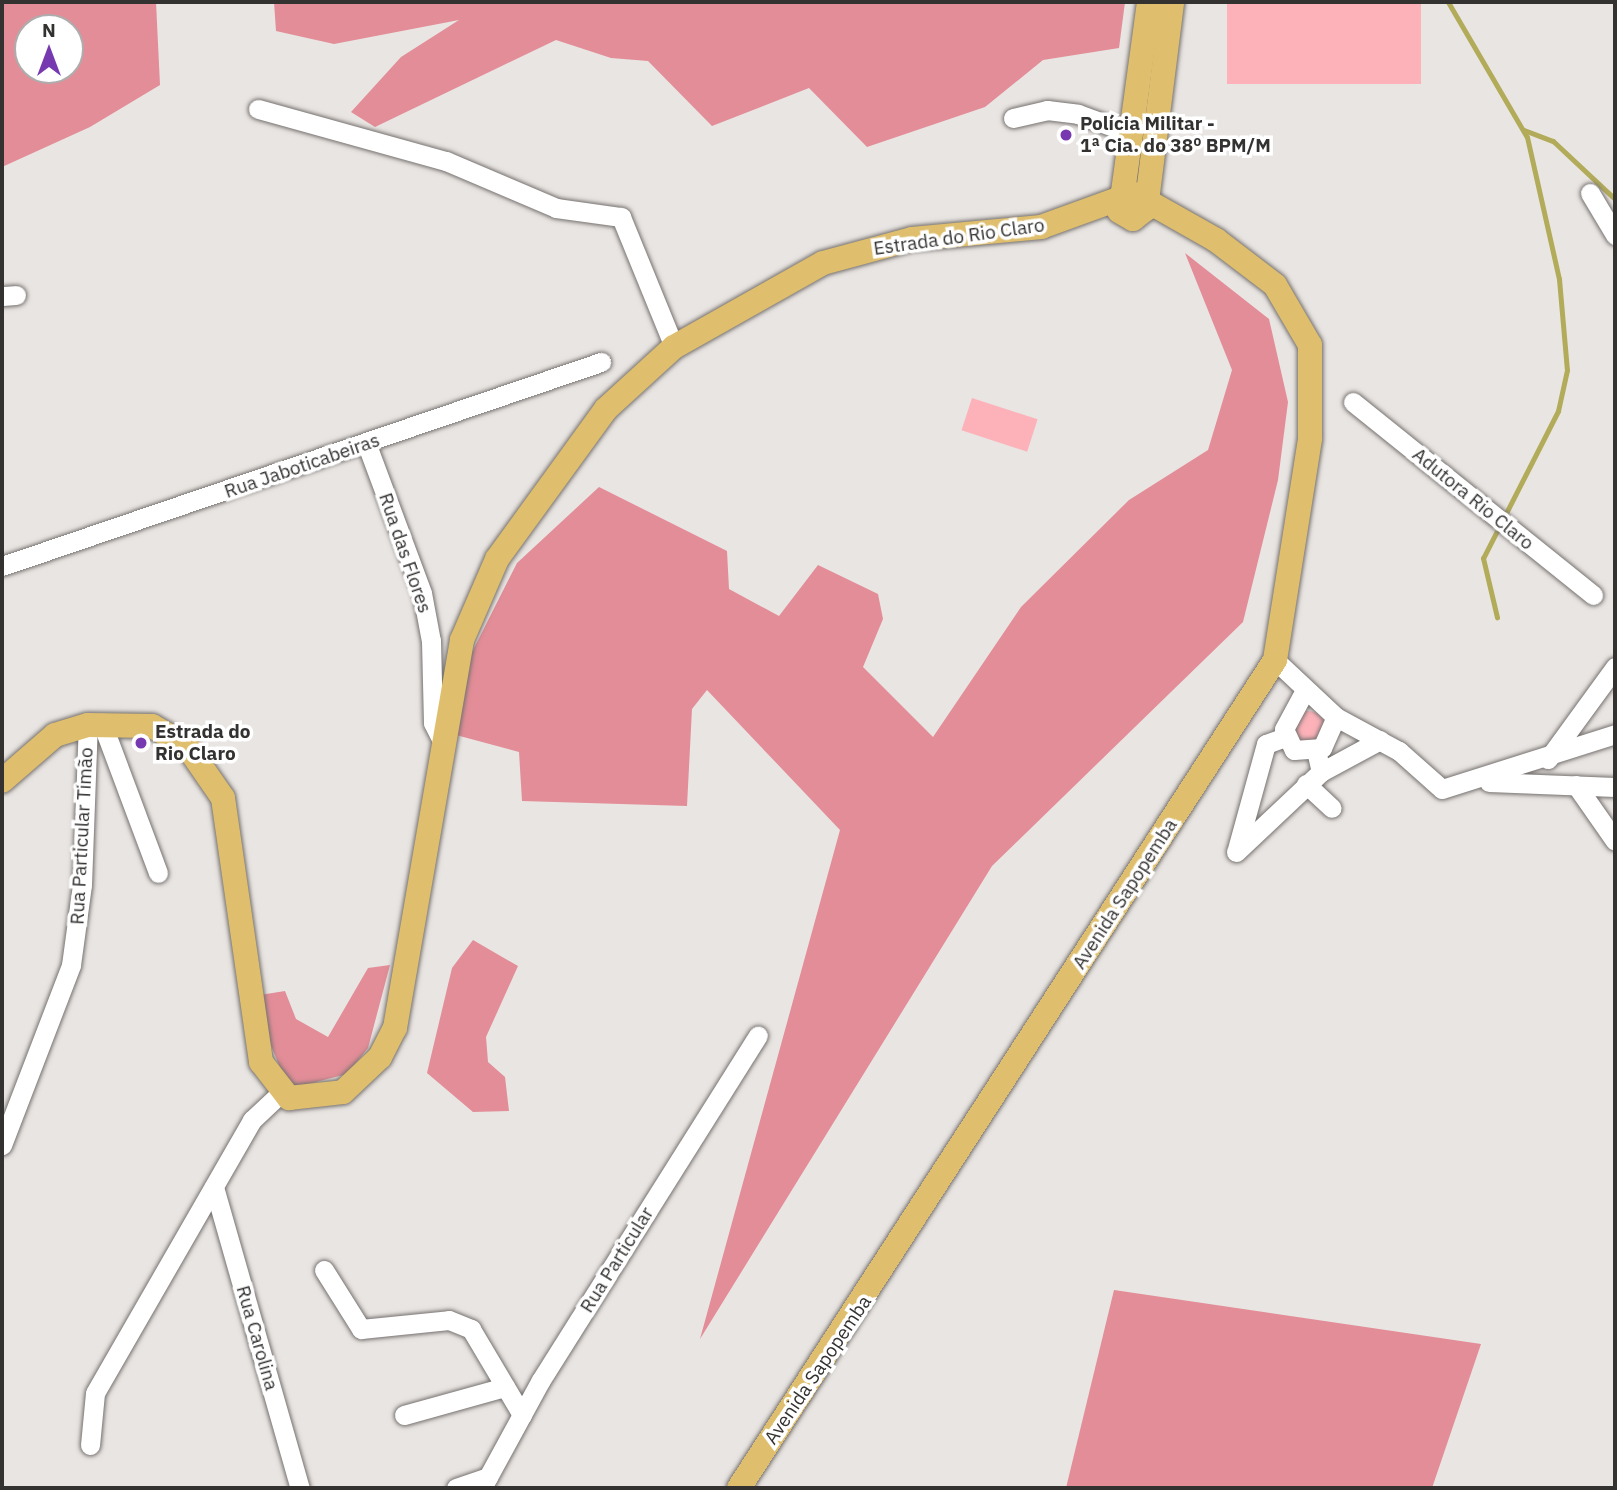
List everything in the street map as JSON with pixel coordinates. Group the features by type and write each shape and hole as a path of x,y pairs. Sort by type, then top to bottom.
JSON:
{"main road":[{"path":"1132,204 1130,133 1149,2"},
{"path":"1132,204 1172,2"},
{"name":"Estrada do Rio Claro","path":"284,1090 289,1098 342,1092 380,1057 395,1028 462,640 498,559 606,409 674,347 823,263 912,239 1007,232 1132,204"},
{"name":"Avenida Sapopemba","path":"739,1488 1275,660 1310,438 1313,359 1286,297 1241,259 1132,204"},
{"path":"2,780 55,735 95,724 152,726 187,746 209,771 237,864 261,1062 284,1090"}],"street":[{"path":"258,109 446,161 556,208 621,217 674,347"},
{"path":"1013,118 1047,110 1077,114 1130,133"},
{"path":"1590,193 1615,235"},
{"name":"Rua Jaboticabeiras","path":"2,566 367,445 601,362"},
{"name":"Adutora Rio Claro","path":"1353,402 1592,595"},
{"name":"Rua das Flores","path":"367,445 422,593 431,641 433,723 444,745"},
{"path":"1275,660 1304,692 1336,717 1380,740 1442,789 1549,759 1615,734"},
{"path":"1549,759 1615,667"},
{"path":"1304,692 1285,722 1285,737 1294,750 1316,751"},
{"path":"1332,807 1314,778 1316,751 1336,717"},
{"path":"95,724 158,873"},
{"name":"Rua Particular Timão","path":"2,1145 71,965 82,885 95,724"},
{"path":"1285,737 1266,744 1236,852 1314,778 1380,740"},
{"path":"1474,782 1615,787"},
{"path":"1576,786 1615,841"},
{"name":"Rua Particular","path":"485,1483 522,1415 758,1035"},
{"path":"90,1446 95,1393 252,1120 284,1090"},
{"name":"Rua Carolina","path":"214,1187 300,1488"},
{"path":"324,1270 361,1329 449,1320 471,1329 522,1415"},
{"path":"404,1415 505,1387"},
{"path":"456,1488 485,1483"}],"shaded area":[{"path":"2,2 156,2 160,85 90,127 2,167"},
{"path":"274,2 1125,2 1119,48 1043,60 985,107 867,147 809,88 712,126 648,61 611,58 556,40 375,127 351,112 401,57 459,20 334,44 276,31"},
{"path":"1227,2 1421,2 1421,84 1227,84"},
{"path":"1185,253 1269,319 1288,402 1278,480 1243,622 992,866 700,1339 840,830 707,690 692,709 687,806 522,801 519,752 456,735 469,658 517,563 599,487 727,551 729,589 779,616 818,565 878,594 883,619 863,667 933,737 1021,607 1129,500 1208,450 1232,370"},
{"path":"972,398 1038,419 1027,452 961,430"},
{"path":"1308,711 1320,716 1325,728 1320,740 1308,745 1296,740 1291,728 1296,716"},
{"path":"473,940 518,966 486,1037 488,1062 505,1077 509,1111 473,1112 427,1073 452,968"},
{"path":"390,965 368,1048 347,1074 289,1089 265,1031 260,995 285,991 296,1019 328,1037 368,968"},
{"path":"1114,1290 1481,1344 1432,1488 1066,1488"}],"waterway":[{"path":"1448,2 1527,137 1559,279 1567,370 1558,411 1483,558 1497,617"},
{"path":"1524,130 1553,141 1615,199"}],"place":[{"name":"Polícia Militar - 1ª Cia. do 38º BPM/M","path":"1066,135"},
{"name":"Estrada do Rio Claro","path":"141,743"}]}
